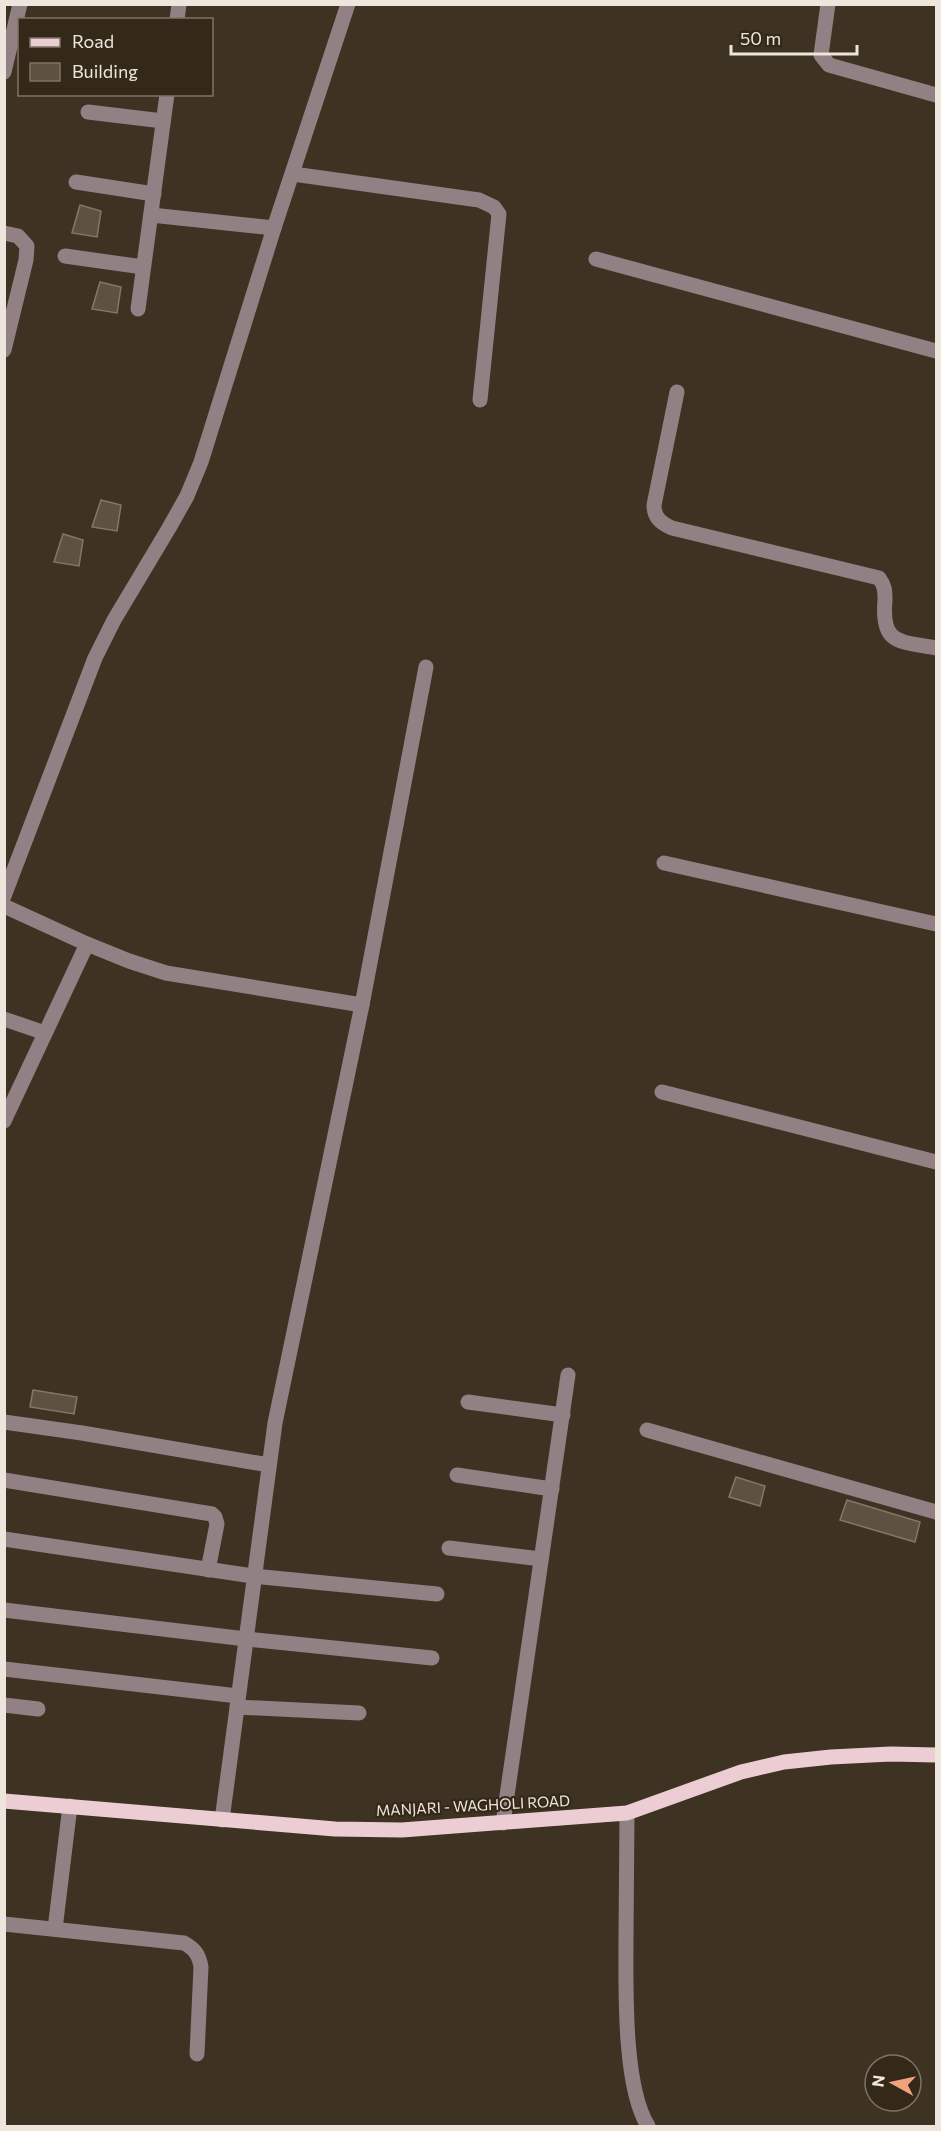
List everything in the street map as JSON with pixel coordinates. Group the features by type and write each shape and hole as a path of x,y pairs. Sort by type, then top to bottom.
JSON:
{"main road":[{"name":"MANJARI - WAGHOLI ROAD","path":"5,1801 222,1820 346,1829 402,1830 627,1813 741,1772 784,1762 891,1754 936,1755"}],"street":[{"path":"4,72 20,4"},
{"path":"4,896 95,658 114,620 170,528 197,471 348,4"},
{"path":"828,4 821,55 829,65 936,95"},
{"path":"138,309 167,96"},
{"path":"88,112 163,121"},
{"path":"292,174 479,200 494,207 499,214 480,400"},
{"path":"76,182 154,194"},
{"path":"151,215 274,228"},
{"path":"4,233 24,240 27,253 4,350"},
{"path":"65,256 143,267"},
{"path":"596,259 936,351"},
{"path":"677,392 654,505 658,519 672,528 879,578 885,590 883,619 888,632 903,642 936,648"},
{"path":"222,1820 275,1423 363,1005 426,667"},
{"path":"664,863 936,924"},
{"path":"4,906 87,944 166,973 363,1005"},
{"path":"4,1121 87,944"},
{"path":"4,1019 45,1033"},
{"path":"662,1092 936,1162"},
{"path":"503,1824 568,1375"},
{"path":"468,1402 563,1415"},
{"path":"4,1422 269,1465"},
{"path":"647,1430 936,1512"},
{"path":"457,1475 552,1489"},
{"path":"4,1480 212,1514 217,1524 208,1570"},
{"path":"4,1539 253,1576 436,1594"},
{"path":"449,1548 541,1559"},
{"path":"4,1610 246,1639 432,1658"},
{"path":"4,1669 237,1701 359,1713"},
{"path":"4,1705 38,1709"},
{"path":"4,1811 5,1801"},
{"path":"55,1929 70,1806"},
{"path":"627,1813 626,1996 629,2043 631,2067 642,2117 648,2127"},
{"path":"4,1924 184,1943 192,1947 200,1959 201,1967 197,2054"}],"building":[{"path":"80,205 101,211 97,237 72,233"},
{"path":"100,282 121,287 117,313 92,309"},
{"path":"101,500 121,505 117,531 92,527"},
{"path":"63,534 83,540 79,566 54,562"},
{"path":"33,1390 77,1397 74,1414 30,1407"},
{"path":"736,1477 765,1486 760,1506 729,1497"},
{"path":"847,1500 920,1522 915,1542 840,1520"}]}
